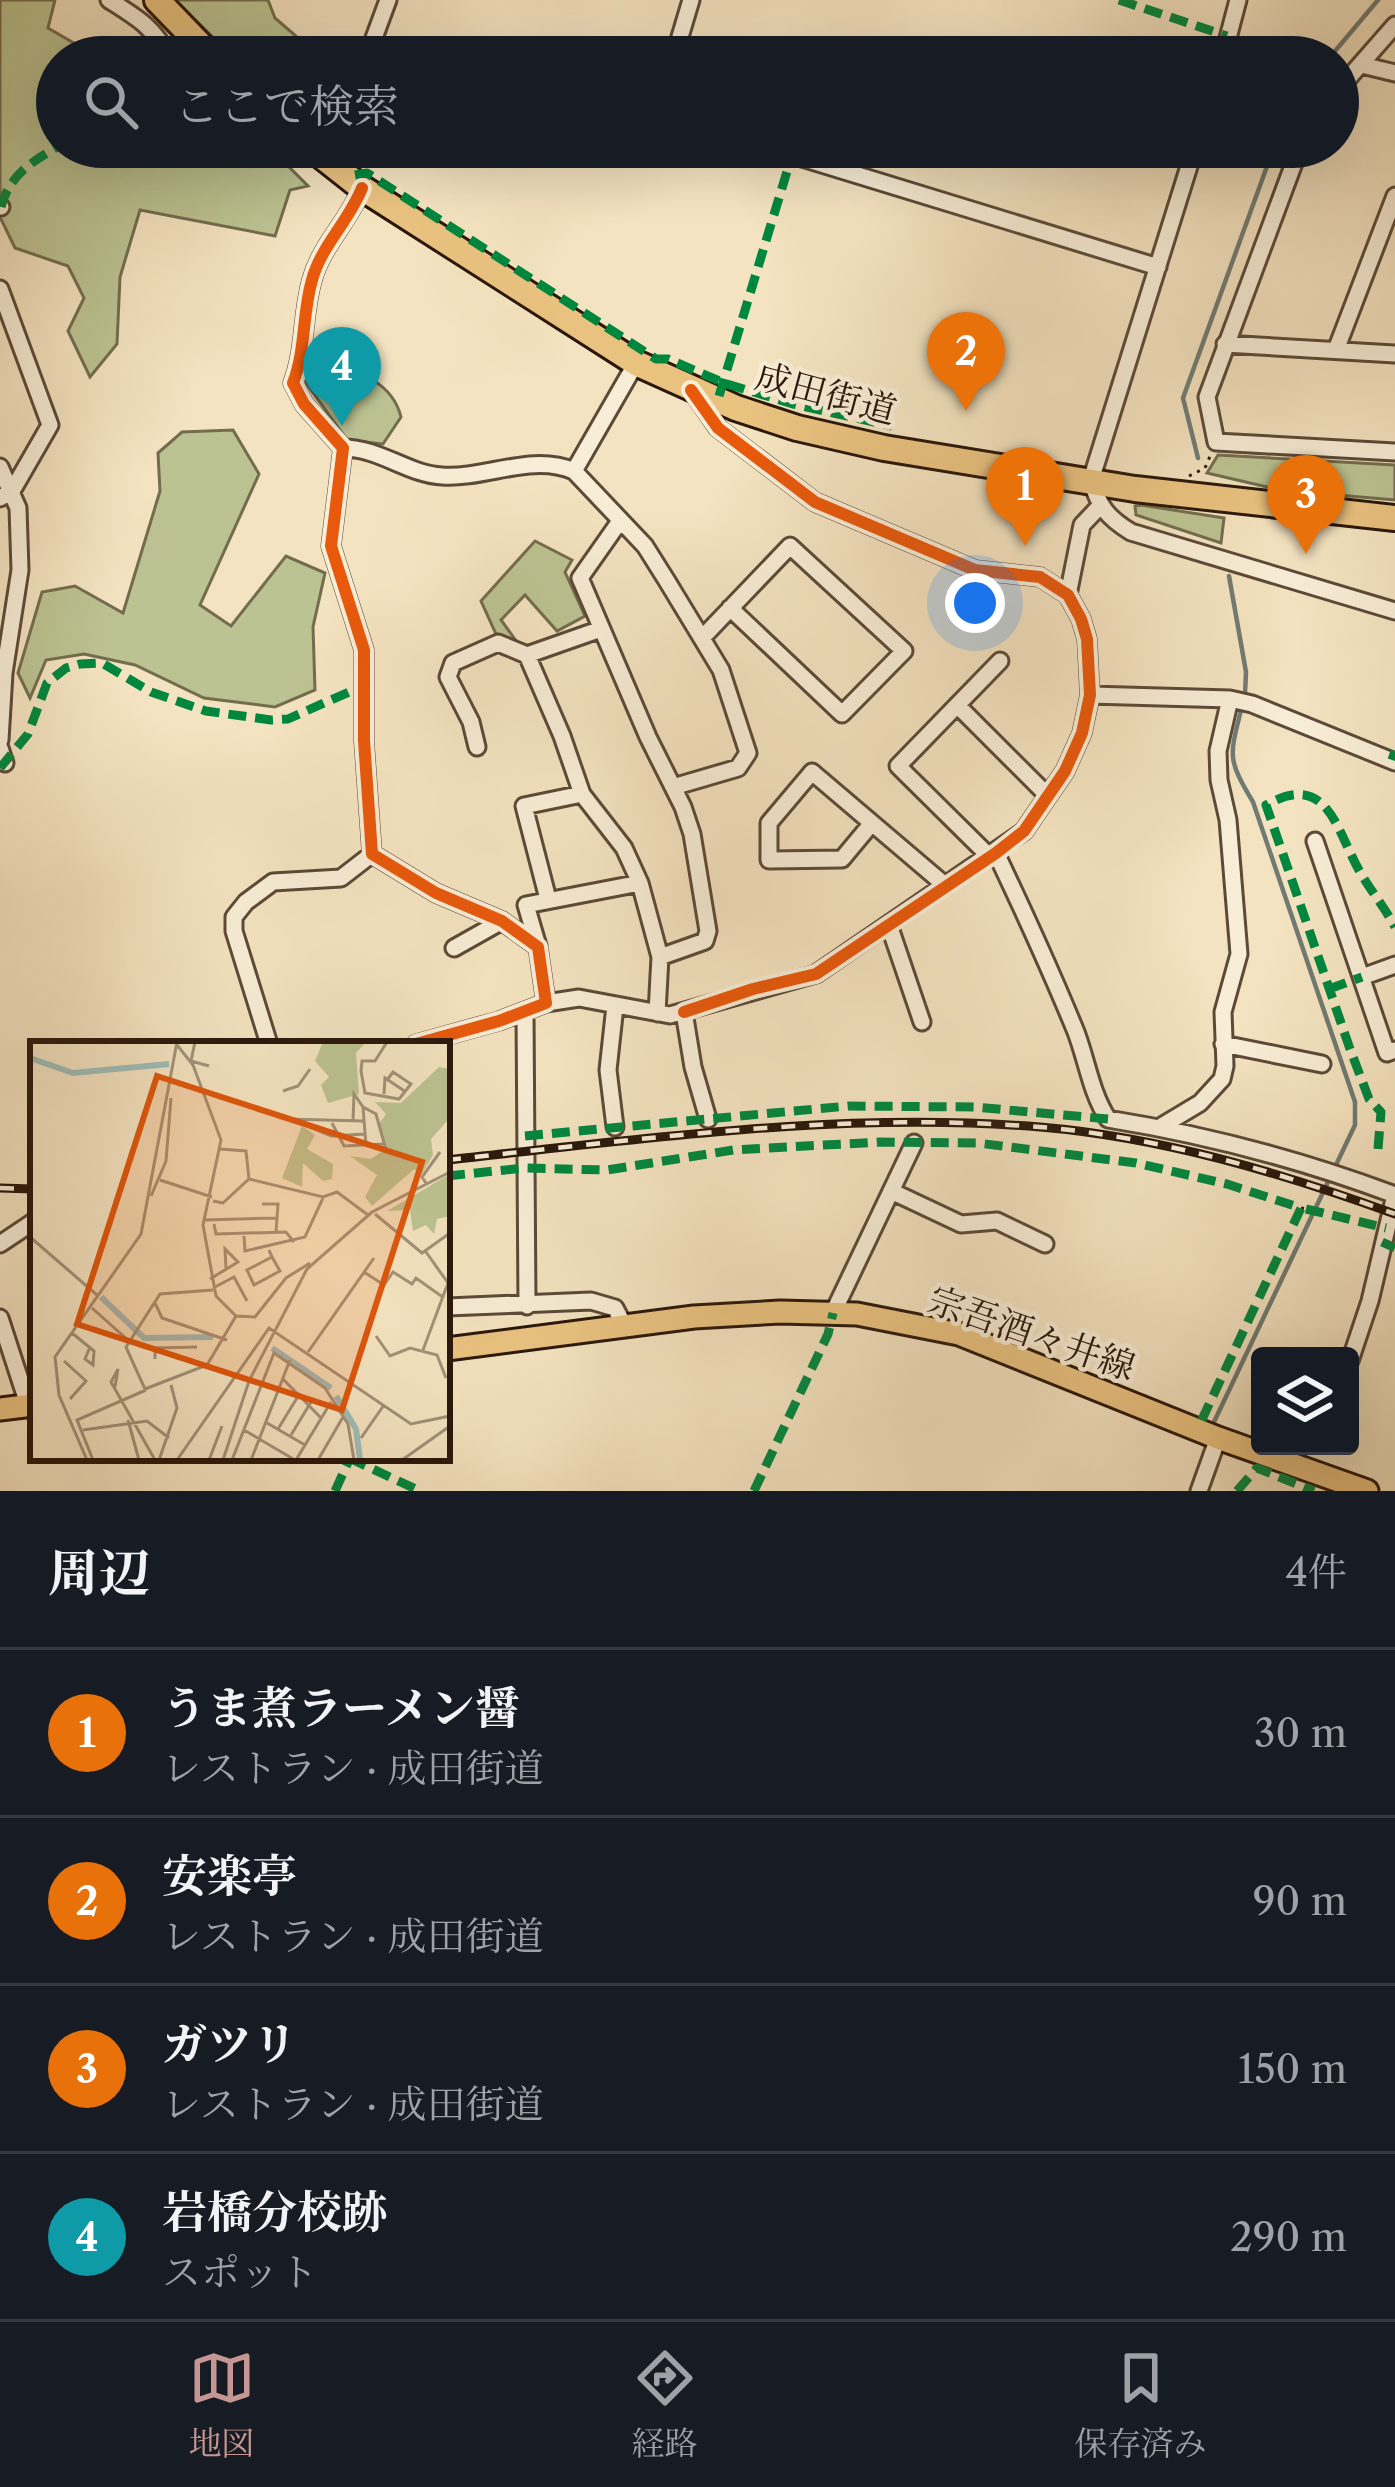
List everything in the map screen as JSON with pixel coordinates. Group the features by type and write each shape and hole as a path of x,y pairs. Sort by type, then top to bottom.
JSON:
{"highway":[{"path":"157,0 192,36"},
{"name":"成田街道","path":"348,168 362,188 636,363 756,415 840,438 1135,489 1395,518"}],"main road":[{"name":"宗吾酒々井線","path":"450,1349 729,1314 833,1313 958,1334 1218,1438 1251,1445"},
{"path":"0,1409 30,1398"},
{"name":"宗吾酒々井線","path":"1290,1455 1367,1491"}],"street":[{"path":"109,0 139,16 159,36"},
{"path":"375,36 388,0"},
{"path":"680,36 691,0"},
{"path":"1229,36 1238,0"},
{"path":"1359,67 1395,25"},
{"path":"1362,65 1395,73"},
{"path":"835,168 1158,267"},
{"path":"1189,168 1091,480 1100,506 1132,532 1395,611"},
{"path":"1292,168 1207,397 1216,442 1395,452"},
{"path":"362,188 350,218 316,267 304,355 292,383 343,448 367,448 427,474 447,477 524,466 558,465 574,471 645,546 721,670 748,753 738,767 673,787"},
{"path":"1336,350 1395,196"},
{"path":"1377,243 1395,248"},
{"path":"0,289 4,314 50,425 6,495"},
{"path":"1226,344 1395,354"},
{"path":"574,471 636,363"},
{"path":"426,1041 546,1003 579,998 657,1013 684,1012 816,974 1024,830 1082,733 1090,694 1087,640 1068,595 1040,577 975,570 815,502 718,428 691,389"},
{"path":"343,448 332,546 364,650 372,854"},
{"path":"0,467 6,495 18,508 20,570 2,672 2,750"},
{"path":"1068,595 1082,525 1100,506"},
{"path":"620,521 580,578 692,834 708,931 697,947 660,957"},
{"path":"702,638 730,608 790,546 904,652 842,714 730,608"},
{"path":"477,746 471,722 448,677 453,663 498,643 527,655 601,629"},
{"path":"527,655 582,794 624,848 640,883 660,957 657,1013"},
{"path":"1000,661 898,766 993,855 1050,968 1108,1119 1159,1127 1326,1169 1395,1195 1355,1347"},
{"path":"1090,694 1230,699 1395,762"},
{"path":"1159,1127 1200,1102 1222,1079 1223,1012 1238,954 1218,751 1230,699"},
{"path":"957,705 1048,796"},
{"path":"872,823 842,859 769,860 769,823 812,772 872,823 946,886"},
{"path":"548,899 524,806 582,794"},
{"path":"1315,841 1387,1053 1395,1050"},
{"path":"372,854 436,893 502,921 538,946"},
{"path":"267,1041 234,932 234,917 273,882 341,878 372,854"},
{"path":"546,1003 526,905 640,883"},
{"path":"454,948 502,921"},
{"path":"889,925 922,1022"},
{"path":"1362,977 1395,965"},
{"path":"614,1006 608,1070 615,1127"},
{"path":"525,1012 527,1306"},
{"path":"684,1012 708,1119"},
{"path":"1223,1044 1322,1064"},
{"path":"833,1313 914,1143"},
{"path":"891,1190 961,1224 997,1221 1045,1244"},
{"path":"0,1244 30,1224"},
{"path":"450,1306 591,1301 615,1308 625,1327"},
{"path":"0,1318 30,1398 0,1399"},
{"path":"1199,1491 1218,1438"}],"path":[{"path":"1187,476 1205,468 1216,442"}],"green space":[{"path":"0,0 55,0 48,28 62,36 36,36 36,168 290,168 308,186 290,190 275,236 140,210 120,277 117,344 90,377 68,331 84,298 68,266 15,248 0,217"},
{"path":"175,0 268,0 275,18 296,36 212,36"},
{"path":"311,357 353,370 388,392 401,417 383,444 347,440 306,383"},
{"path":"233,430 259,474 200,605 231,626 286,556 325,573 313,627 315,690 275,707 204,698 135,665 84,654 46,660 30,698 18,673 42,592 75,586 123,613 160,491 158,453 182,432"},
{"path":"1218,455 1395,465 1395,500 1280,490 1207,473"},
{"path":"1135,506 1224,518 1221,543 1136,515"},
{"path":"535,541 572,560 565,572 585,616 557,631 525,595 501,620 517,642 496,634 481,601"}],"waterway":[{"path":"1348,36 1378,0"},
{"path":"1198,458 1183,398 1266,168"},
{"path":"1229,576 1246,672 1245,695"},
{"path":"1214,1422 1355,1125 1355,1102 1253,802 1234,765 1242,706"}],"railway":[{"path":"450,1160 817,1125 892,1122 1040,1127 1131,1139 1220,1159 1395,1214"},
{"path":"0,1188 30,1189"}],"marked path":[{"path":"1119,0 1227,36"},
{"path":"1,207 15,178 36,160"},
{"path":"719,396 788,168"},
{"path":"355,175 367,173 656,359 668,359 724,383 793,404 892,426"},
{"path":"0,768 28,734 47,683 80,664 102,663 151,692 206,711 271,720 288,719 367,684"},
{"path":"1392,760 1395,751"},
{"path":"1378,1149 1381,1112 1369,1099 1350,1049 1266,805 1287,796 1317,800 1336,823 1395,927"},
{"path":"1329,989 1362,977"},
{"path":"525,1136 848,1106 975,1107 1108,1119"},
{"path":"450,1176 524,1168 607,1170 733,1150 880,1142 978,1143 1136,1163 1227,1184 1301,1208 1198,1428"},
{"path":"1306,1209 1386,1228"},
{"path":"1382,1242 1395,1248"},
{"path":"754,1491 828,1334 833,1313"},
{"path":"335,1491 349,1461"},
{"path":"355,1461 420,1491"},
{"path":"1237,1491 1257,1468 1314,1491"}],"cycle path":[{"path":"362,188 316,268 293,383 304,404 343,448 331,546 364,650 372,854 436,893 502,921 538,947 546,1003 427,1041"},
{"path":"684,1012 816,974 996,853 1024,831 1065,771 1082,733 1090,695 1087,639 1068,595 1040,577 975,570 815,502 718,428 691,390"}],"place":[{"name":"安楽亭","path":"966,411"},
{"name":"岩橋分校跡","path":"342,426"},
{"name":"うま煮ラーメン醤","path":"1025,546"},
{"name":"ガツリ","path":"1306,554"}]}
